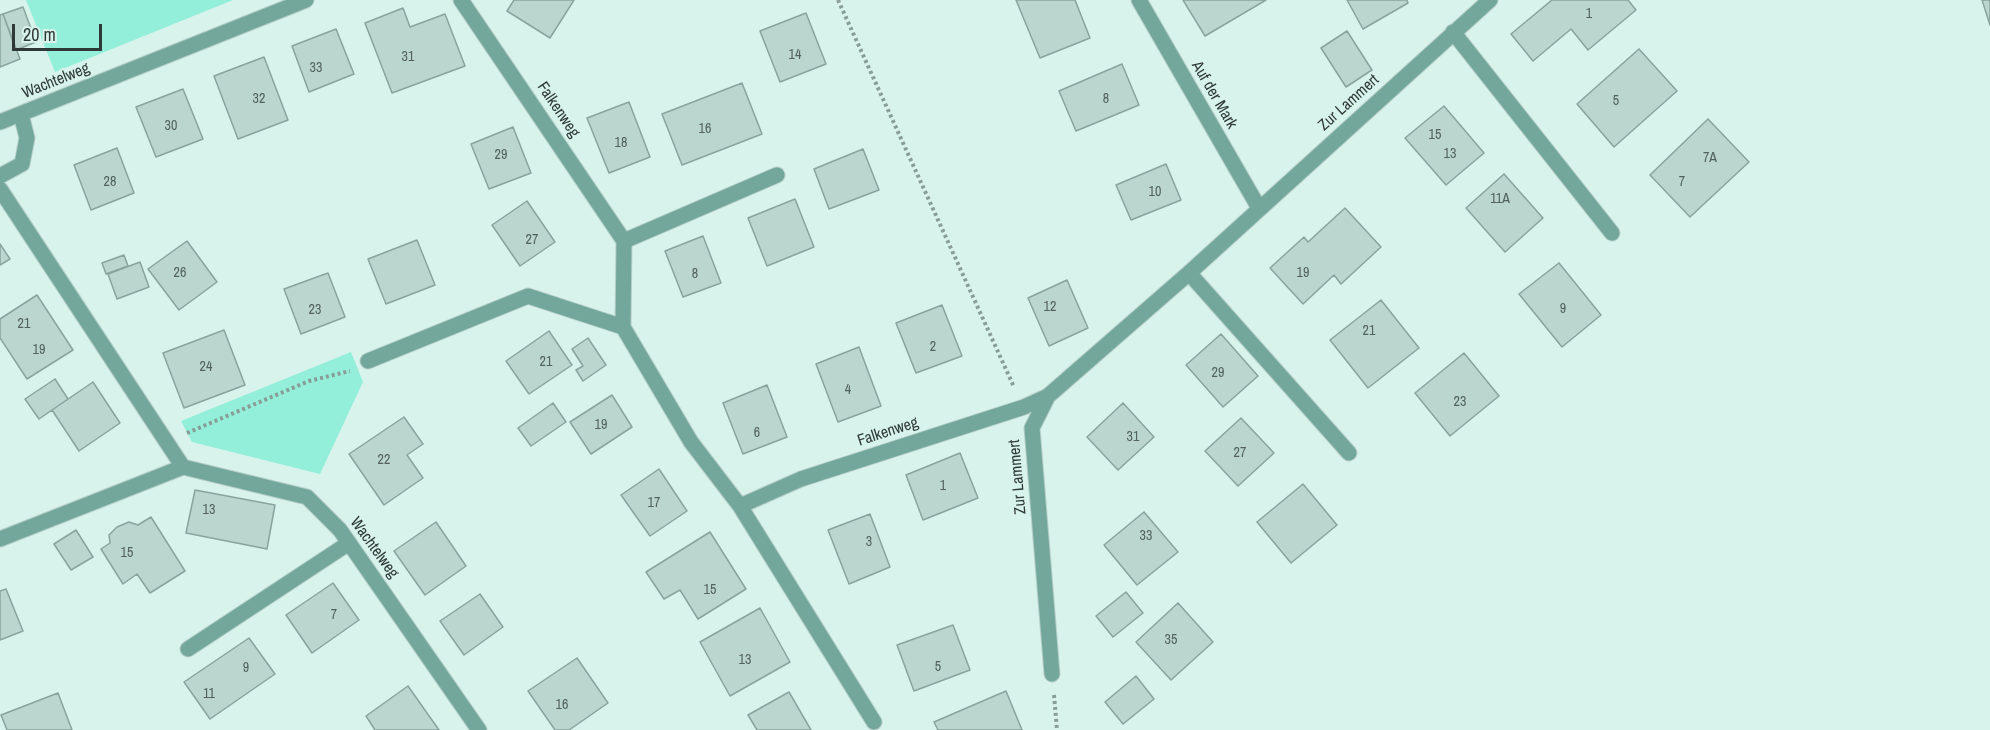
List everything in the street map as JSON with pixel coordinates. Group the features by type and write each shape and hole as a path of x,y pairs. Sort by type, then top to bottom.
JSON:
{"street":[{"name":"Wachtelweg","path":"0,122 306,0"},
{"name":"Falkenweg","path":"461,0 624,241"},
{"name":"Auf der Mark","path":"1138,0 1259,208"},
{"name":"Zur Lammert","path":"1052,674 1032,428 1048,396 1189,273 1490,0"},
{"path":"1453,33 1612,233"},
{"path":"0,176 22,164 27,138 21,114"},
{"path":"777,175 624,241 623,327 691,442 740,506 874,722"},
{"path":"0,189 183,467 0,538"},
{"path":"1189,273 1349,453"},
{"path":"368,362 528,296 623,327"},
{"name":"Falkenweg","path":"740,506 801,479 1024,407 1048,396"},
{"name":"Wachtelweg","path":"183,467 307,497 340,530 479,730"},
{"path":"188,648 349,543"}],"path":[{"path":"838,0 1024,407"},
{"path":"168,444 194,429 309,381 347,373 368,362"},
{"path":"1052,674 1057,730"}],"green space":[{"path":"26,0 233,0 55,72"},
{"path":"351,352 363,382 320,474 192,442 181,421"}],"building":[{"path":"514,0 574,0 550,38 507,11"},
{"path":"1016,0 1075,0 1090,38 1040,58"},
{"path":"1183,0 1266,0 1205,36"},
{"path":"1347,0 1407,0 1408,3 1363,29"},
{"path":"1552,0 1628,0 1636,10 1588,50 1571,29 1533,61 1511,34"},
{"path":"1982,0 1990,0 1990,25"},
{"path":"23,7 36,42 16,50 3,14"},
{"path":"403,8 410,27 445,14 465,66 392,93 365,23"},
{"path":"806,13 826,64 780,82 760,31"},
{"path":"3,14 20,59 0,67 0,15"},
{"path":"336,29 354,74 309,92 292,46"},
{"path":"1347,31 1372,70 1346,87 1321,48"},
{"path":"1639,49 1677,91 1614,147 1577,104"},
{"path":"264,57 288,120 238,139 214,76"},
{"path":"1122,64 1139,105 1076,131 1059,91"},
{"path":"742,83 762,134 682,165 662,114"},
{"path":"183,89 203,139 156,157 136,107"},
{"path":"629,102 650,157 609,173 587,118"},
{"path":"1444,106 1484,153 1446,185 1405,138"},
{"path":"1708,119 1749,162 1690,217 1650,175"},
{"path":"513,127 531,173 489,189 471,144"},
{"path":"117,148 134,193 91,210 74,165"},
{"path":"863,149 879,190 829,209 814,169"},
{"path":"1166,164 1181,200 1131,220 1116,185"},
{"path":"1504,174 1543,218 1505,252 1466,208"},
{"path":"795,199 814,247 767,266 748,218"},
{"path":"527,201 555,242 520,266 492,225"},
{"path":"1345,208 1381,247 1341,284 1334,275 1303,304 1270,268 1304,237 1308,242"},
{"path":"703,236 721,283 683,297 665,251"},
{"path":"417,240 435,285 386,304 368,259"},
{"path":"187,241 217,282 179,310 148,269"},
{"path":"0,244 10,259 0,265"},
{"path":"124,255 128,266 106,274 102,263"},
{"path":"140,262 149,287 117,299 108,274"},
{"path":"1559,263 1601,315 1562,347 1519,294"},
{"path":"328,273 345,317 301,334 284,289"},
{"path":"1067,280 1088,328 1049,346 1028,298"},
{"path":"37,295 73,350 27,379 0,338 0,319"},
{"path":"1381,300 1419,348 1368,388 1330,340"},
{"path":"942,305 962,356 916,373 896,323"},
{"path":"224,330 245,385 184,408 163,353"},
{"path":"549,331 572,365 529,394 506,361"},
{"path":"1221,334 1258,376 1223,407 1186,365"},
{"path":"588,338 606,365 583,381 576,370 583,366 572,349"},
{"path":"859,347 881,406 838,422 816,364"},
{"path":"1464,353 1499,396 1450,436 1415,393"},
{"path":"55,379 68,399 39,419 25,399"},
{"path":"93,382 120,423 79,451 52,410"},
{"path":"767,385 787,437 743,454 723,403"},
{"path":"612,395 632,427 591,454 570,422"},
{"path":"553,403 566,422 531,446 518,428"},
{"path":"1123,403 1154,437 1118,470 1087,437"},
{"path":"404,417 423,444 407,455 423,478 384,505 349,454"},
{"path":"1241,418 1274,453 1238,486 1205,451"},
{"path":"960,453 978,498 923,520 906,475"},
{"path":"659,469 687,511 650,536 621,495"},
{"path":"1303,484 1337,525 1291,563 1257,522"},
{"path":"195,490 275,505 267,549 186,533"},
{"path":"1144,512 1178,552 1137,585 1104,545"},
{"path":"870,514 890,567 849,584 828,530"},
{"path":"151,517 185,571 150,593 137,574 123,584 101,549 110,543 109,535 117,527 129,522 138,525"},
{"path":"436,522 466,566 425,595 394,551"},
{"path":"76,530 93,557 71,570 54,544"},
{"path":"710,532 746,589 698,619 680,590 664,599 646,572"},
{"path":"333,583 359,620 312,653 286,615"},
{"path":"6,589 23,631 0,640 0,591"},
{"path":"1126,592 1143,613 1113,637 1096,616"},
{"path":"480,594 503,627 464,655 440,621"},
{"path":"1178,603 1213,642 1171,680 1136,642"},
{"path":"760,608 790,662 730,696 700,642"},
{"path":"953,625 970,670 914,691 897,645"},
{"path":"249,638 275,674 210,719 184,682"},
{"path":"577,658 608,703 569,730 555,730 528,691"},
{"path":"1136,676 1154,699 1123,724 1105,702"},
{"path":"408,686 439,730 375,730 366,716"},
{"path":"1006,691 1022,730 938,730 934,722"},
{"path":"789,692 811,730 757,730 748,715"},
{"path":"58,693 72,730 7,730 1,715"}]}
